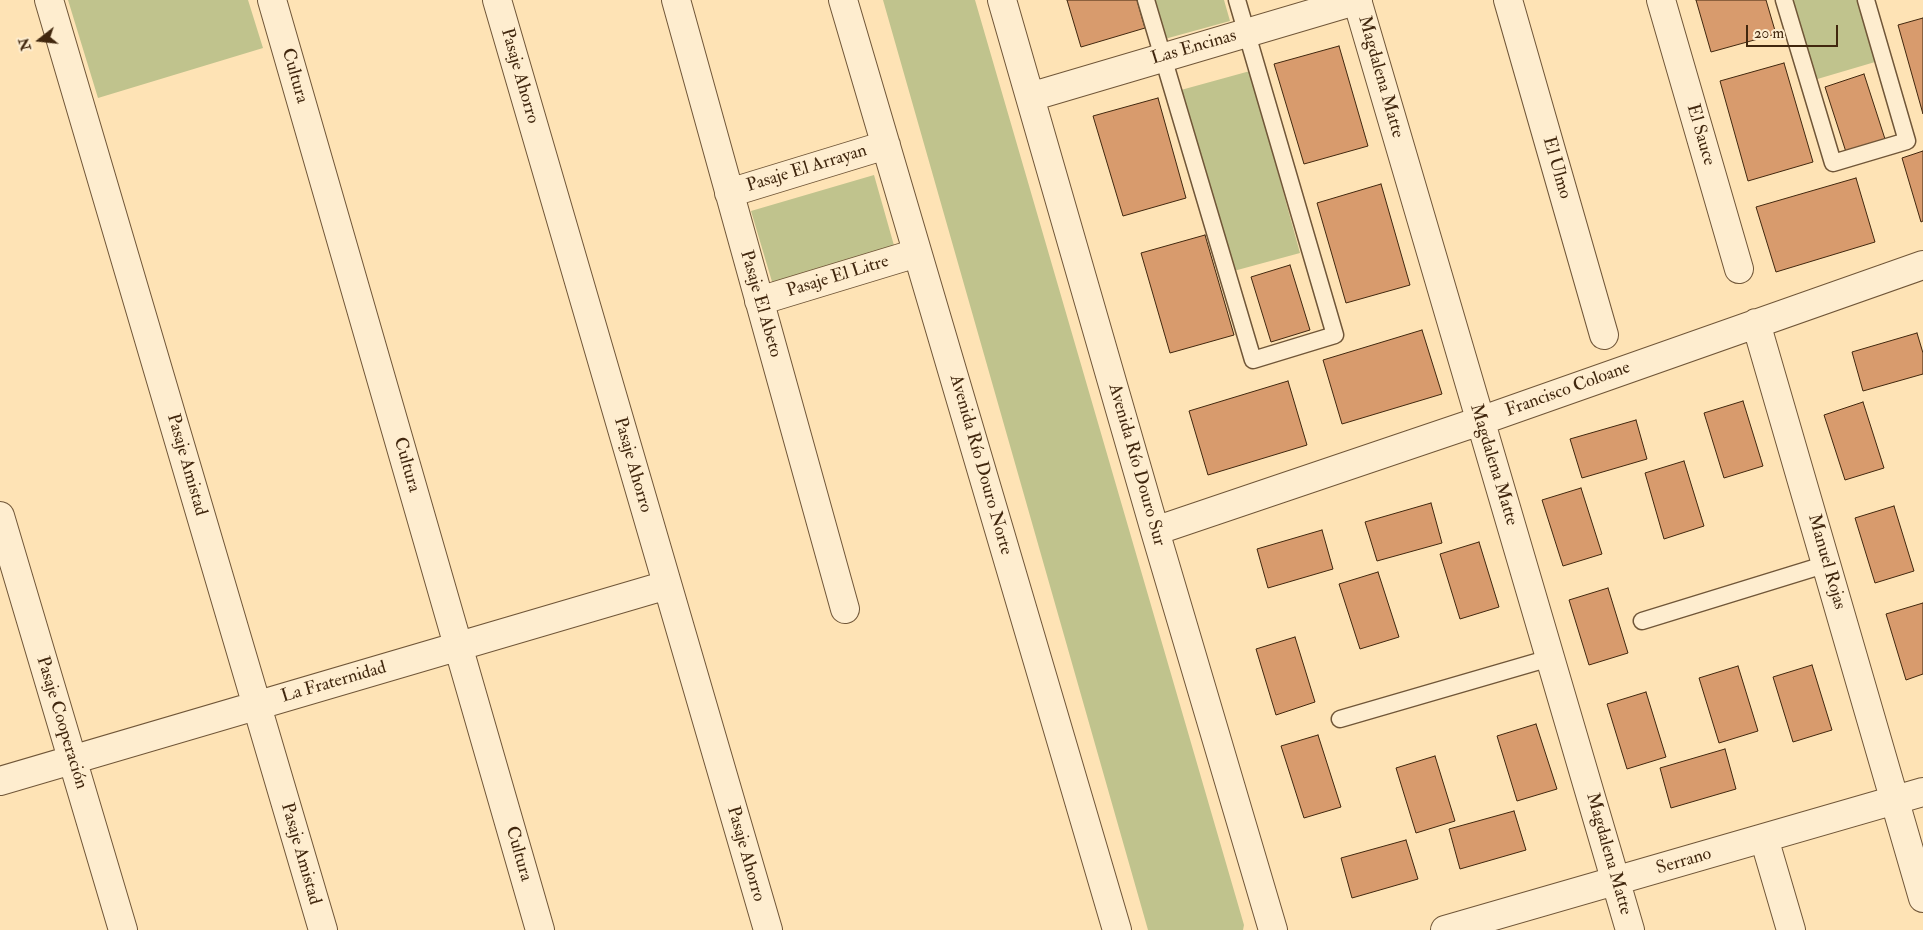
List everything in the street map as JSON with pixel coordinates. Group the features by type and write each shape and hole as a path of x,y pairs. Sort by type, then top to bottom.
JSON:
{"street":[{"name":"Pasaje Amistad","path":"49,0 322,930"},
{"name":"Cultura","path":"272,0 540,930"},
{"name":"Pasaje Ahorro","path":"497,0 768,930"},
{"name":"Pasaje El Abeto","path":"676,0 845,609"},
{"name":"Avenida Río Douro Norte","path":"843,0 1116,930"},
{"name":"Avenida Río Douro Sur","path":"1002,0 1155,531 1273,930"},
{"name":"Las Encinas","path":"1030,97 1358,0"},
{"name":"Magdalena Matte","path":"1358,0 1630,930"},
{"name":"El Ulmo","path":"1508,0 1604,335"},
{"name":"El Sauce","path":"1661,0 1739,269"},
{"name":"Pasaje El Arrayan","path":"729,193 886,145"},
{"name":"Pasaje El Litre","path":"759,301 917,253"},
{"name":"Francisco Coloane","path":"1155,531 1480,421 1923,265"},
{"name":"Manuel Rojas","path":"1756,323 1923,898"},
{"name":"Pasaje Cooperación","path":"0,516 123,930"},
{"name":"La Fraternidad","path":"0,781 667,585"},
{"name":"Serrano","path":"1445,930 1923,792"},
{"path":"1764,838 1791,930"}],"lane":[{"path":"1146,0 1253,360 1335,334 1237,0"},
{"path":"1784,0 1833,163 1907,140 1866,0"},
{"path":"1642,621 1827,564"},
{"path":"1340,719 1550,658"}],"green space":[{"path":"68,0 248,0 263,48 98,98"},
{"path":"883,0 975,0 1244,925 1243,930 1148,930"},
{"path":"1150,0 1224,0 1230,21 1161,40"},
{"path":"1791,0 1857,0 1875,62 1814,80"},
{"path":"1250,71 1300,253 1230,272 1181,90"},
{"path":"874,175 895,249 773,285 751,211"}],"building":[{"path":"1067,0 1137,0 1145,28 1081,47"},
{"path":"1696,0 1766,0 1776,34 1711,52"},
{"path":"1923,18 1923,114 1898,25"},
{"path":"1339,46 1368,146 1304,164 1274,64"},
{"path":"1784,63 1813,162 1748,181 1720,81"},
{"path":"1864,74 1885,139 1846,152 1825,87"},
{"path":"1158,98 1186,198 1123,216 1093,116"},
{"path":"1923,151 1923,221 1921,222 1902,158"},
{"path":"1856,178 1875,242 1776,272 1756,207"},
{"path":"1381,184 1410,285 1346,303 1317,203"},
{"path":"1205,235 1234,335 1170,353 1141,253"},
{"path":"1290,265 1310,330 1271,342 1251,277"},
{"path":"1422,330 1442,394 1342,424 1323,360"},
{"path":"1917,333 1923,353 1923,374 1863,391 1852,352"},
{"path":"1288,381 1307,445 1208,475 1189,411"},
{"path":"1743,401 1763,466 1724,478 1704,413"},
{"path":"1863,402 1884,468 1845,480 1824,415"},
{"path":"1636,420 1647,459 1582,478 1570,439"},
{"path":"1684,461 1704,526 1664,539 1645,473"},
{"path":"1581,488 1602,554 1563,566 1542,500"},
{"path":"1431,503 1442,543 1377,561 1365,522"},
{"path":"1894,506 1914,571 1875,583 1855,518"},
{"path":"1322,530 1333,569 1268,588 1257,549"},
{"path":"1479,542 1499,607 1460,619 1440,554"},
{"path":"1378,572 1399,637 1360,649 1339,584"},
{"path":"1608,588 1628,653 1589,665 1569,600"},
{"path":"1923,603 1923,674 1906,680 1886,614"},
{"path":"1295,637 1315,702 1276,715 1256,649"},
{"path":"1812,665 1832,730 1793,742 1773,677"},
{"path":"1738,666 1758,731 1719,743 1699,678"},
{"path":"1646,692 1666,757 1627,769 1607,704"},
{"path":"1536,724 1557,789 1517,801 1497,736"},
{"path":"1318,735 1341,807 1304,818 1281,746"},
{"path":"1725,749 1736,789 1671,808 1660,768"},
{"path":"1435,756 1455,821 1416,833 1396,768"},
{"path":"1514,811 1526,850 1460,869 1449,829"},
{"path":"1406,840 1418,879 1352,898 1341,858"}]}
